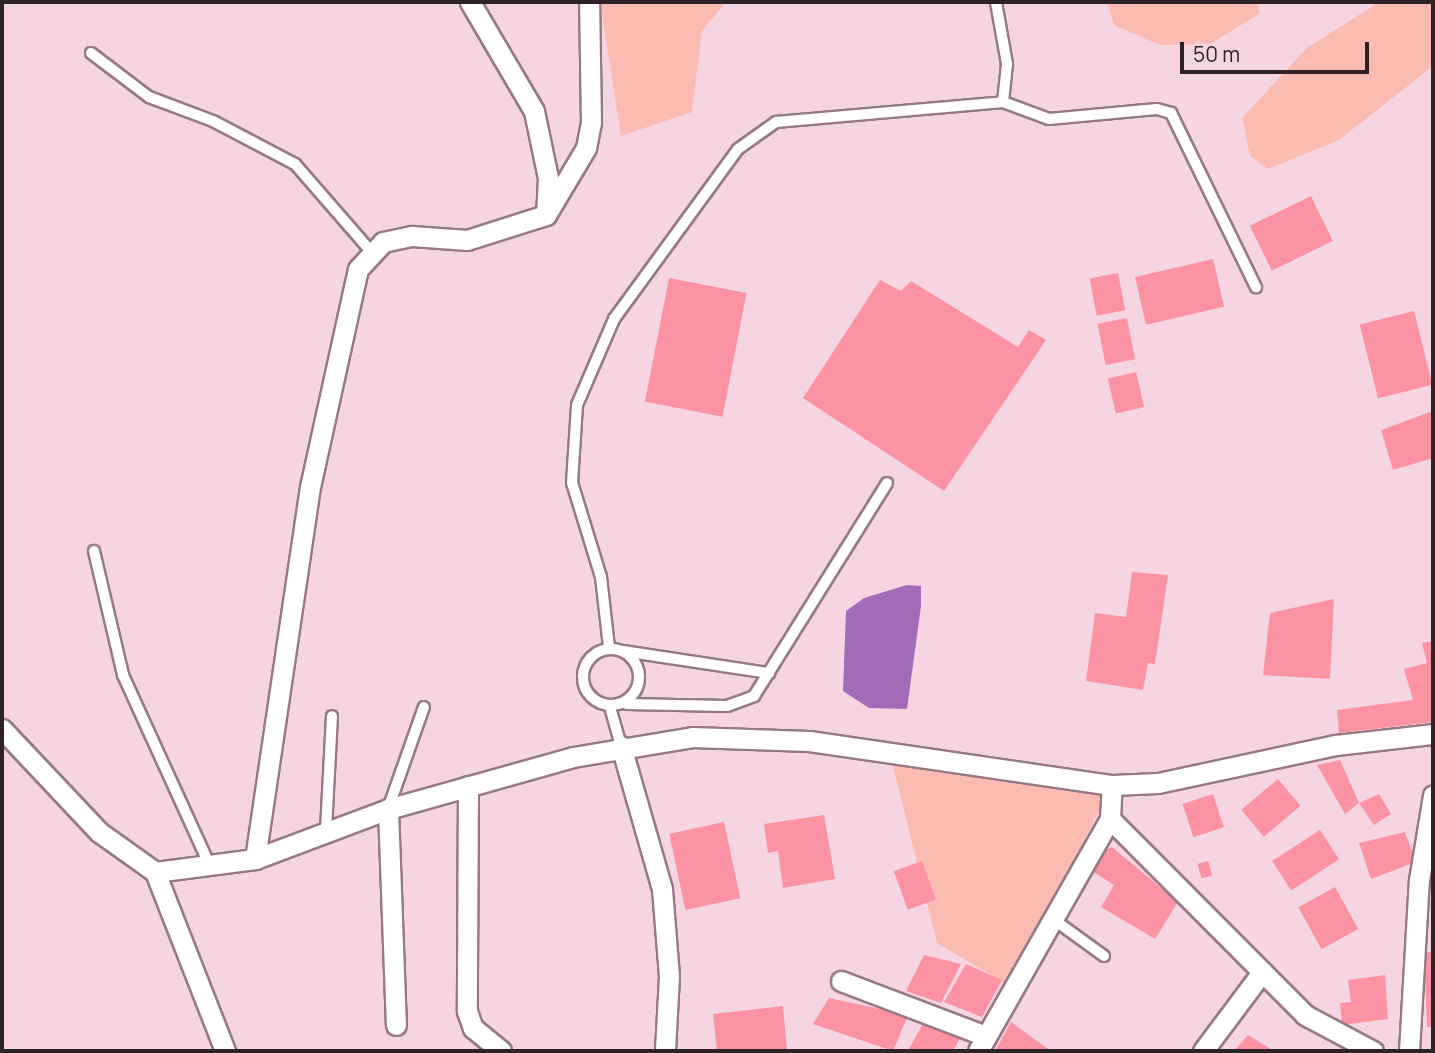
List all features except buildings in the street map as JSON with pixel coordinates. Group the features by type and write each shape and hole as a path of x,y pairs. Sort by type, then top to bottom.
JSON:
{"street":[{"path":"470,2 534,111 548,178 546,215"},
{"path":"255,859 310,487 358,269 369,249 412,236 467,240 546,215 586,148 592,123 589,2"},
{"path":"2,729 99,832 155,872 225,1051"},
{"path":"155,872 255,859 388,808 621,746 764,737 1112,785 1158,783 1336,745 1433,734"},
{"path":"621,746 662,889 669,976 665,1051"},
{"path":"841,981 982,1043 1048,919 1110,819 1112,785"},
{"path":"468,786 467,1011 473,1028 501,1051"},
{"path":"1409,1051 1419,880 1433,795"},
{"path":"388,808 396,1025"},
{"path":"1110,819 1305,1015 1373,1051"},
{"path":"1203,1051 1262,972"}],"lane":[{"path":"996,2 1007,64 1003,103"},
{"path":"90,53 149,97 213,121 295,164 369,249"},
{"path":"609,647 601,577 572,483 578,405 614,319 738,149 776,122 1003,103 1048,119 1157,109 1171,113 1256,287"},
{"path":"769,673 609,647 590,657 584,679 595,700 610,708 627,704 727,706 754,696 769,673 887,483"},
{"path":"94,551 123,675 210,866"},
{"path":"623,651 636,675 627,704"},
{"path":"388,808 424,707"},
{"path":"610,708 621,746"},
{"path":"326,830 332,716"},
{"path":"1048,919 1057,918 1104,956"}],"shaded area":[{"path":"600,2 726,2 702,31 692,112 621,136"},
{"path":"1107,2 1258,2 1259,14 1210,44 1160,45 1114,25"},
{"path":"1379,2 1433,2 1433,66 1339,140 1268,169 1250,156 1242,118 1307,48"},
{"path":"907,585 921,586 921,606 907,709 869,708 843,691 846,611 864,598"},
{"path":"889,750 1112,785 1010,986 937,943"}]}
